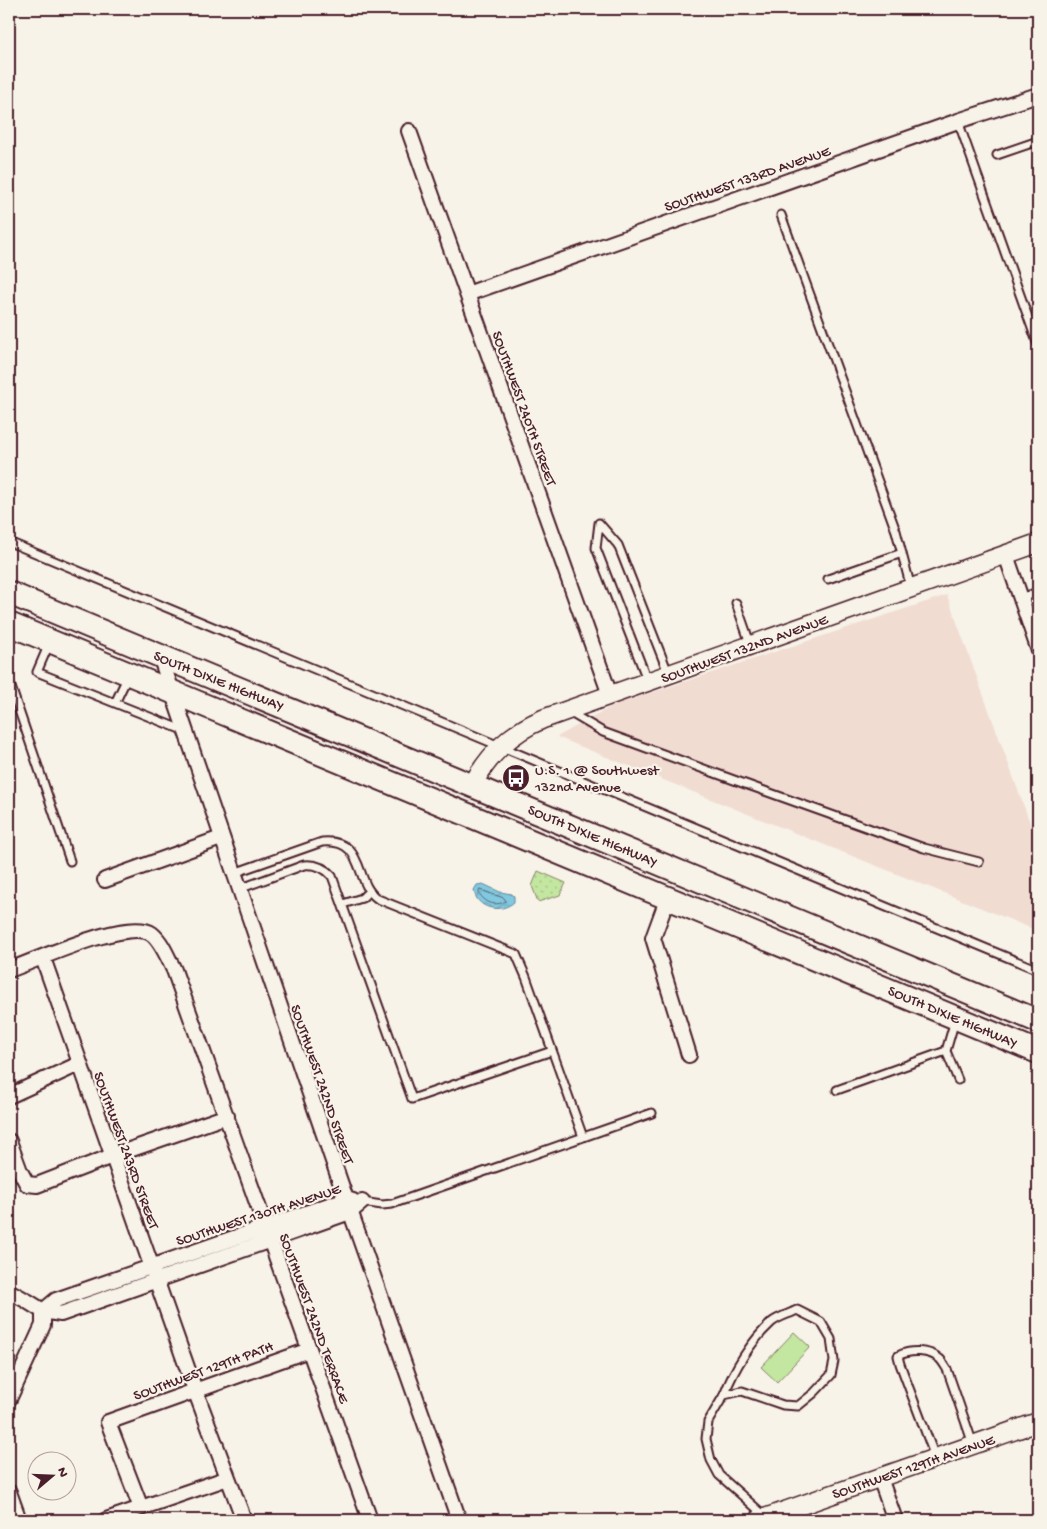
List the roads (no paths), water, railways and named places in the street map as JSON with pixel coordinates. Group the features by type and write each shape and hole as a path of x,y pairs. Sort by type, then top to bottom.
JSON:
{"highway":[{"name":"SOUTH DIXIE HIGHWAY","path":"9,593 1038,1021"},
{"path":"11,623 19,613 71,619"},
{"name":"SOUTH DIXIE HIGHWAY","path":"11,623 294,743 1038,1052"},
{"path":"294,743 327,743 436,787 456,789 472,785 478,796 497,812 600,855 626,869 668,898"}],"street":[{"name":"SOUTHWEST 133RD AVENUE","path":"467,294 958,121 1038,96"},
{"name":"SOUTHWEST 240TH STREET","path":"409,131 610,695"},
{"name":"SOUTHWEST 132ND AVENUE","path":"472,785 484,764 500,746 532,724 566,710 670,675 1038,543"},
{"path":"1006,555 1038,648"},
{"name":"SOUTHWEST 242ND STREET","path":"160,656 348,1206 459,1520"},
{"path":"105,880 221,838"},
{"path":"668,898 653,938 689,1056"},
{"name":"SOUTHWEST 242ND TERRACE","path":"43,958 105,935 132,930 151,933 166,953 174,970 227,1116 370,1520"},
{"path":"9,970 43,958"},
{"name":"SOUTHWEST 243RD STREET","path":"43,958 195,1390 244,1520"},
{"path":"9,1096 79,1064"},
{"path":"9,1141 20,1171 27,1184 32,1185 44,1183 112,1156 227,1116"},
{"name":"SOUTHWEST 130TH AVENUE","path":"43,1311 56,1300 154,1273 362,1202"},
{"path":"9,1291 43,1311 43,1325 9,1399"},
{"name":"SOUTHWEST 129TH PATH","path":"141,1508 108,1422 310,1350"},
{"name":"SOUTHWEST 129TH AVENUE","path":"763,1519 1038,1422"},
{"path":"106,1520 228,1478"},
{"path":"880,1478 895,1520"},
{"path":"9,1492 19,1520"}],"lane":[{"path":"958,121 1038,345"},
{"path":"997,155 1038,140"},
{"path":"781,216 896,531 911,588"},
{"path":"648,682 596,548 600,523 618,545 670,675"},
{"path":"9,542 1038,970"},
{"path":"828,579 902,553"},
{"path":"1021,598 1038,592"},
{"path":"736,603 751,646"},
{"path":"50,641 37,672 185,731"},
{"path":"115,703 129,674"},
{"path":"9,681 70,862"},
{"path":"566,710 603,732 725,777 924,848 979,862"},
{"path":"234,873 322,842 330,841 337,843 349,850 356,858 371,894 516,954 583,1137"},
{"path":"239,889 304,865 316,865 332,876 412,1099 552,1051"},
{"path":"344,907 371,894"},
{"path":"956,1017 946,1051 958,1080"},
{"path":"837,1090 946,1051"},
{"path":"362,1202 382,1205 392,1204 652,1113"},
{"path":"724,1395 742,1392 783,1405 798,1406 814,1394 831,1375 834,1361 831,1339 821,1322 797,1310 773,1321 732,1375 724,1395 708,1422 706,1439 711,1460 719,1475 763,1519"},
{"path":"935,1458 900,1364 898,1356 904,1352 923,1352 940,1359 944,1364 957,1394 973,1445"}],"water":[{"path":"483,884 500,892 512,894 514,902 503,908 490,908 484,905 479,902 474,890 477,885"}],"place":[{"name":"U.S. 1 @ Southwest 132nd Avenue","path":"516,778"}]}
